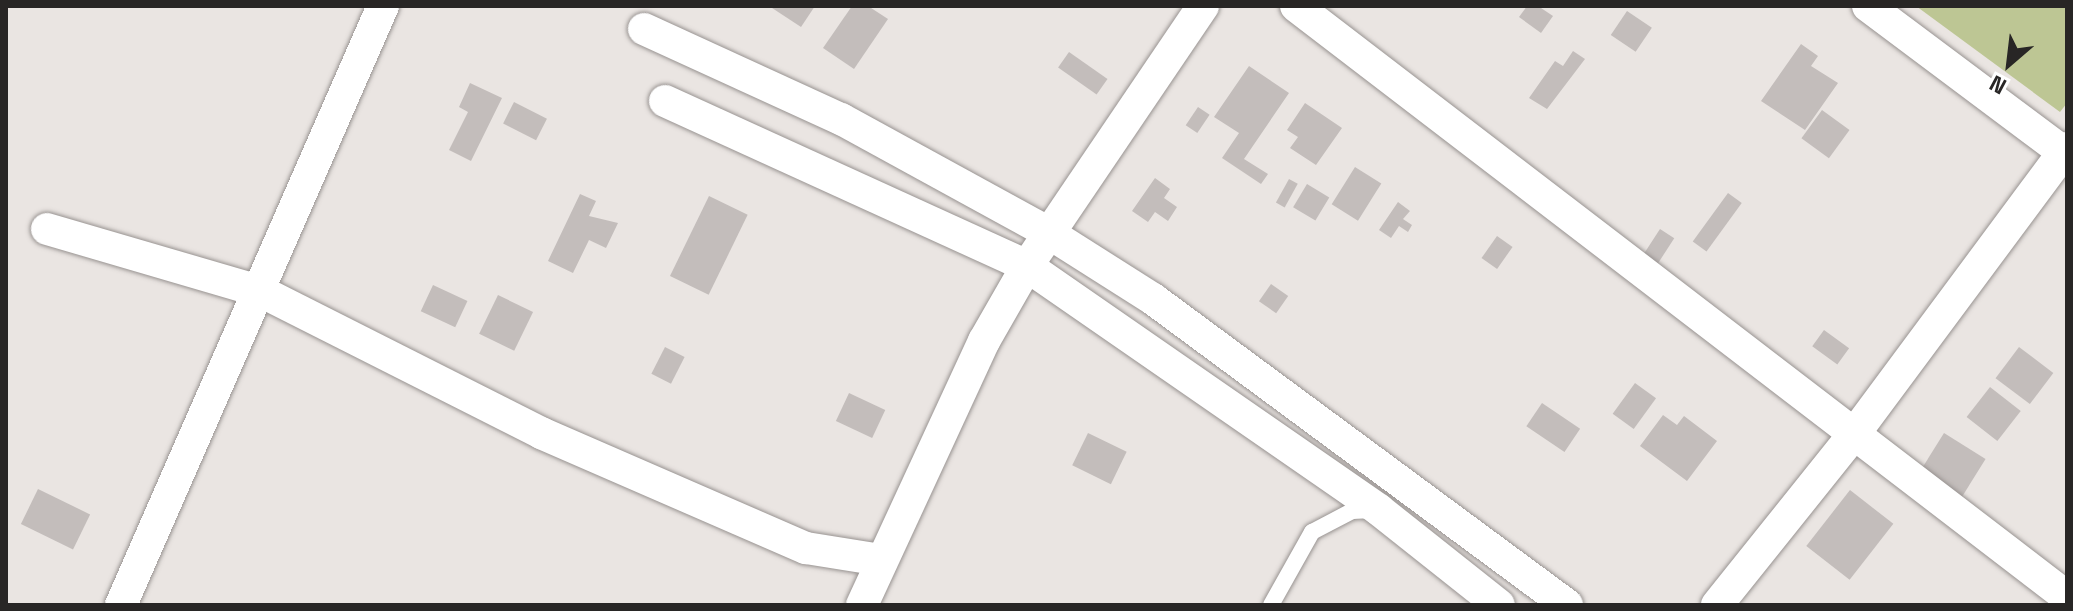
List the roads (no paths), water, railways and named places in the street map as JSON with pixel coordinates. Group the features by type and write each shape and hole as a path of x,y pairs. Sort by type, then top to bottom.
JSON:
{"street":[{"path":"121,605 262,292 383,6"},
{"path":"862,605 984,341 1027,266 1203,6"},
{"path":"1296,6 2067,597"},
{"path":"1717,605 1855,433 2066,152 1868,6"},
{"path":"644,29 841,119 1049,233 1153,299 1567,605"},
{"path":"665,101 1027,266 1379,510 1499,605"},
{"path":"47,229 262,292 541,433 764,530 806,548 881,560"}],"lane":[{"path":"1271,605 1312,532 1352,511 1379,510"}]}
